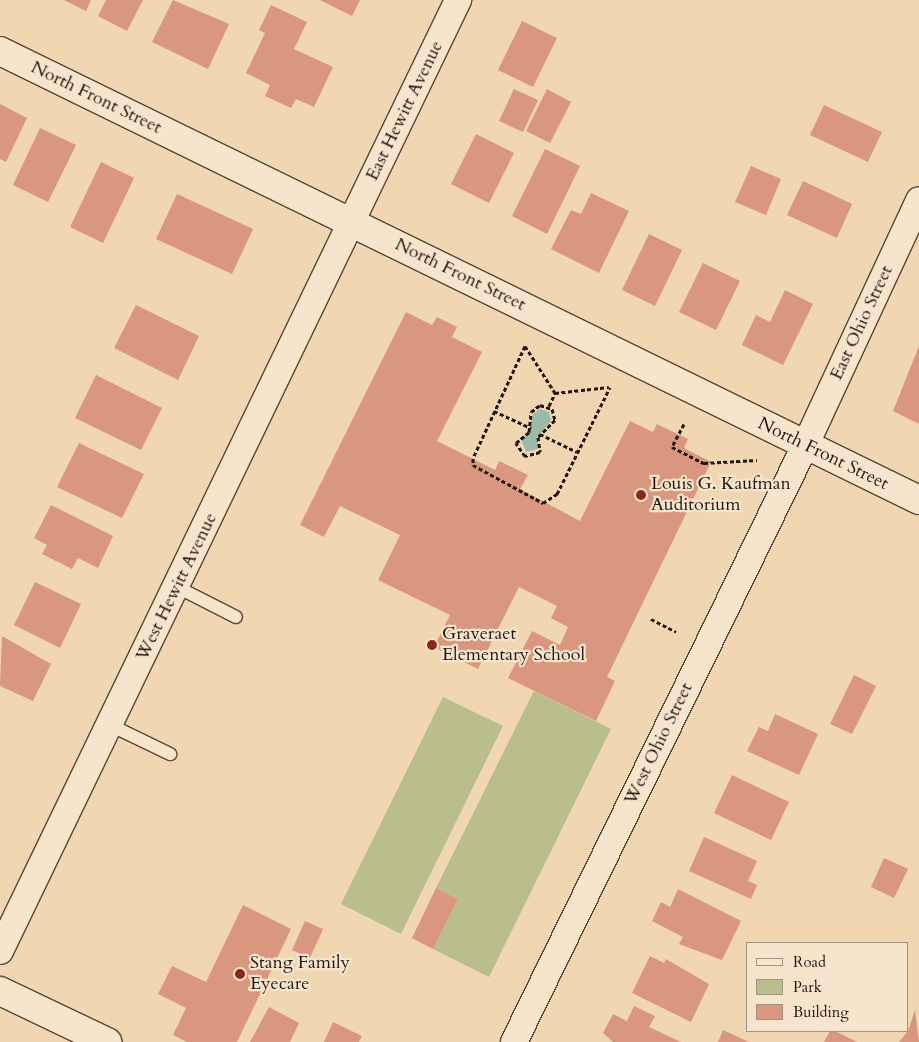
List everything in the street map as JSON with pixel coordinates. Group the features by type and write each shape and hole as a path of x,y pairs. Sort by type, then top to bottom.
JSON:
{"street":[{"name":"East Hewitt Avenue","path":"352,222 458,0"},
{"name":"North Front Street","path":"0,51 352,222 805,446 919,500"},
{"name":"East Ohio Street","path":"805,446 919,200"},
{"name":"West Hewitt Avenue","path":"0,951 352,222"},
{"name":"West Ohio Street","path":"514,1042 805,446"},
{"path":"0,991 107,1042"}],"lane":[{"path":"177,587 236,617"},
{"path":"110,725 170,754"}],"path":[{"path":"525,346 555,393 610,387 557,494 543,503 473,465 494,411 525,346"},
{"path":"549,406 533,408 530,428 516,443 524,456 540,452 540,434 555,420 549,406 555,393"},
{"path":"494,411 530,428"},
{"path":"684,424 672,447 704,463 757,460"},
{"path":"540,434 577,452"},
{"path":"651,620 676,632"}],"green space":[{"path":"534,691 611,729 489,977 433,949 458,899 436,888"},
{"path":"443,697 503,726 401,934 341,904"}],"shaded area":[{"path":"540,409 549,412 551,421 537,437 538,449 526,452 521,439 529,433 533,414"}],"building":[{"path":"64,0 91,0 86,11"},
{"path":"106,0 143,0 127,31 98,16"},
{"path":"173,0 229,24 208,69 152,42"},
{"path":"320,0 360,0 352,16"},
{"path":"271,5 307,22 294,49 333,67 314,107 296,99 291,108 265,96 270,85 246,73 265,33 259,30"},
{"path":"522,21 557,38 533,87 498,70"},
{"path":"514,89 538,100 523,132 499,121"},
{"path":"547,89 571,102 550,143 526,131"},
{"path":"0,104 27,118 6,162 0,159"},
{"path":"824,105 882,132 868,162 810,135"},
{"path":"40,128 76,145 48,202 13,185"},
{"path":"476,134 514,153 489,203 451,184"},
{"path":"545,149 580,166 547,234 512,216"},
{"path":"101,162 134,178 103,243 70,227"},
{"path":"751,166 781,179 766,215 735,202"},
{"path":"803,181 852,204 837,238 787,215"},
{"path":"591,193 629,211 599,273 551,249 571,210 581,214"},
{"path":"177,194 253,229 232,274 156,239"},
{"path":"649,234 682,250 655,306 622,290"},
{"path":"703,263 740,281 716,330 679,312"},
{"path":"785,290 813,304 783,365 742,345 756,315 770,322"},
{"path":"136,305 199,336 178,380 114,348"},
{"name":"Graveraet Elementary School","path":"406,312 432,325 437,317 457,327 452,337 482,352 437,441 495,470 499,461 528,475 520,489 580,521 630,421 653,432 657,424 688,439 684,448 711,462 607,677 615,681 596,721 508,678 532,631 560,645 568,627 551,618 557,606 519,587 478,669 434,647 450,615 378,580 400,535 340,506 324,537 300,525"},
{"path":"919,346 919,424 893,411"},
{"path":"96,375 162,408 141,450 75,418"},
{"path":"79,443 144,474 122,518 57,487"},
{"path":"51,505 113,536 98,568 78,558 72,569 42,554 47,545 34,538"},
{"path":"35,582 81,604 60,648 14,625"},
{"path":"2,636 51,664 33,701 0,686"},
{"path":"854,675 876,686 852,734 830,724"},
{"path":"775,714 818,734 799,775 747,751 759,727 768,731"},
{"path":"732,775 789,802 771,840 714,813"},
{"path":"704,837 757,861 748,881 757,885 751,899 689,871"},
{"path":"884,858 908,869 894,898 871,887"},
{"path":"436,888 458,899 433,949 412,938"},
{"path":"678,889 741,921 722,960 679,944 683,937 652,921 661,902 670,907"},
{"name":"Stang Family Eyecare","path":"243,905 291,929 237,1042 187,1042 173,1035 186,1008 158,994 172,966 206,982"},
{"path":"305,921 323,929 310,958 292,950"},
{"path":"650,956 664,963 666,959 709,984 691,1022 632,993"},
{"path":"634,1006 655,1016 649,1027 681,1042 613,1042 603,1033 613,1014 627,1021"},
{"path":"269,1007 299,1023 290,1042 250,1042"},
{"path":"915,1010 919,1042 899,1042 909,1032"},
{"path":"333,1022 362,1036 359,1042 324,1042"},
{"path":"723,1030 749,1042 718,1042"},
{"path":"829,1032 837,1032 857,1042 824,1042"}],"place":[{"name":"Louis G. Kaufman Auditorium","path":"641,495"},
{"name":"Graveraet Elementary School","path":"432,645"},
{"name":"Stang Family Eyecare","path":"240,974"}]}
